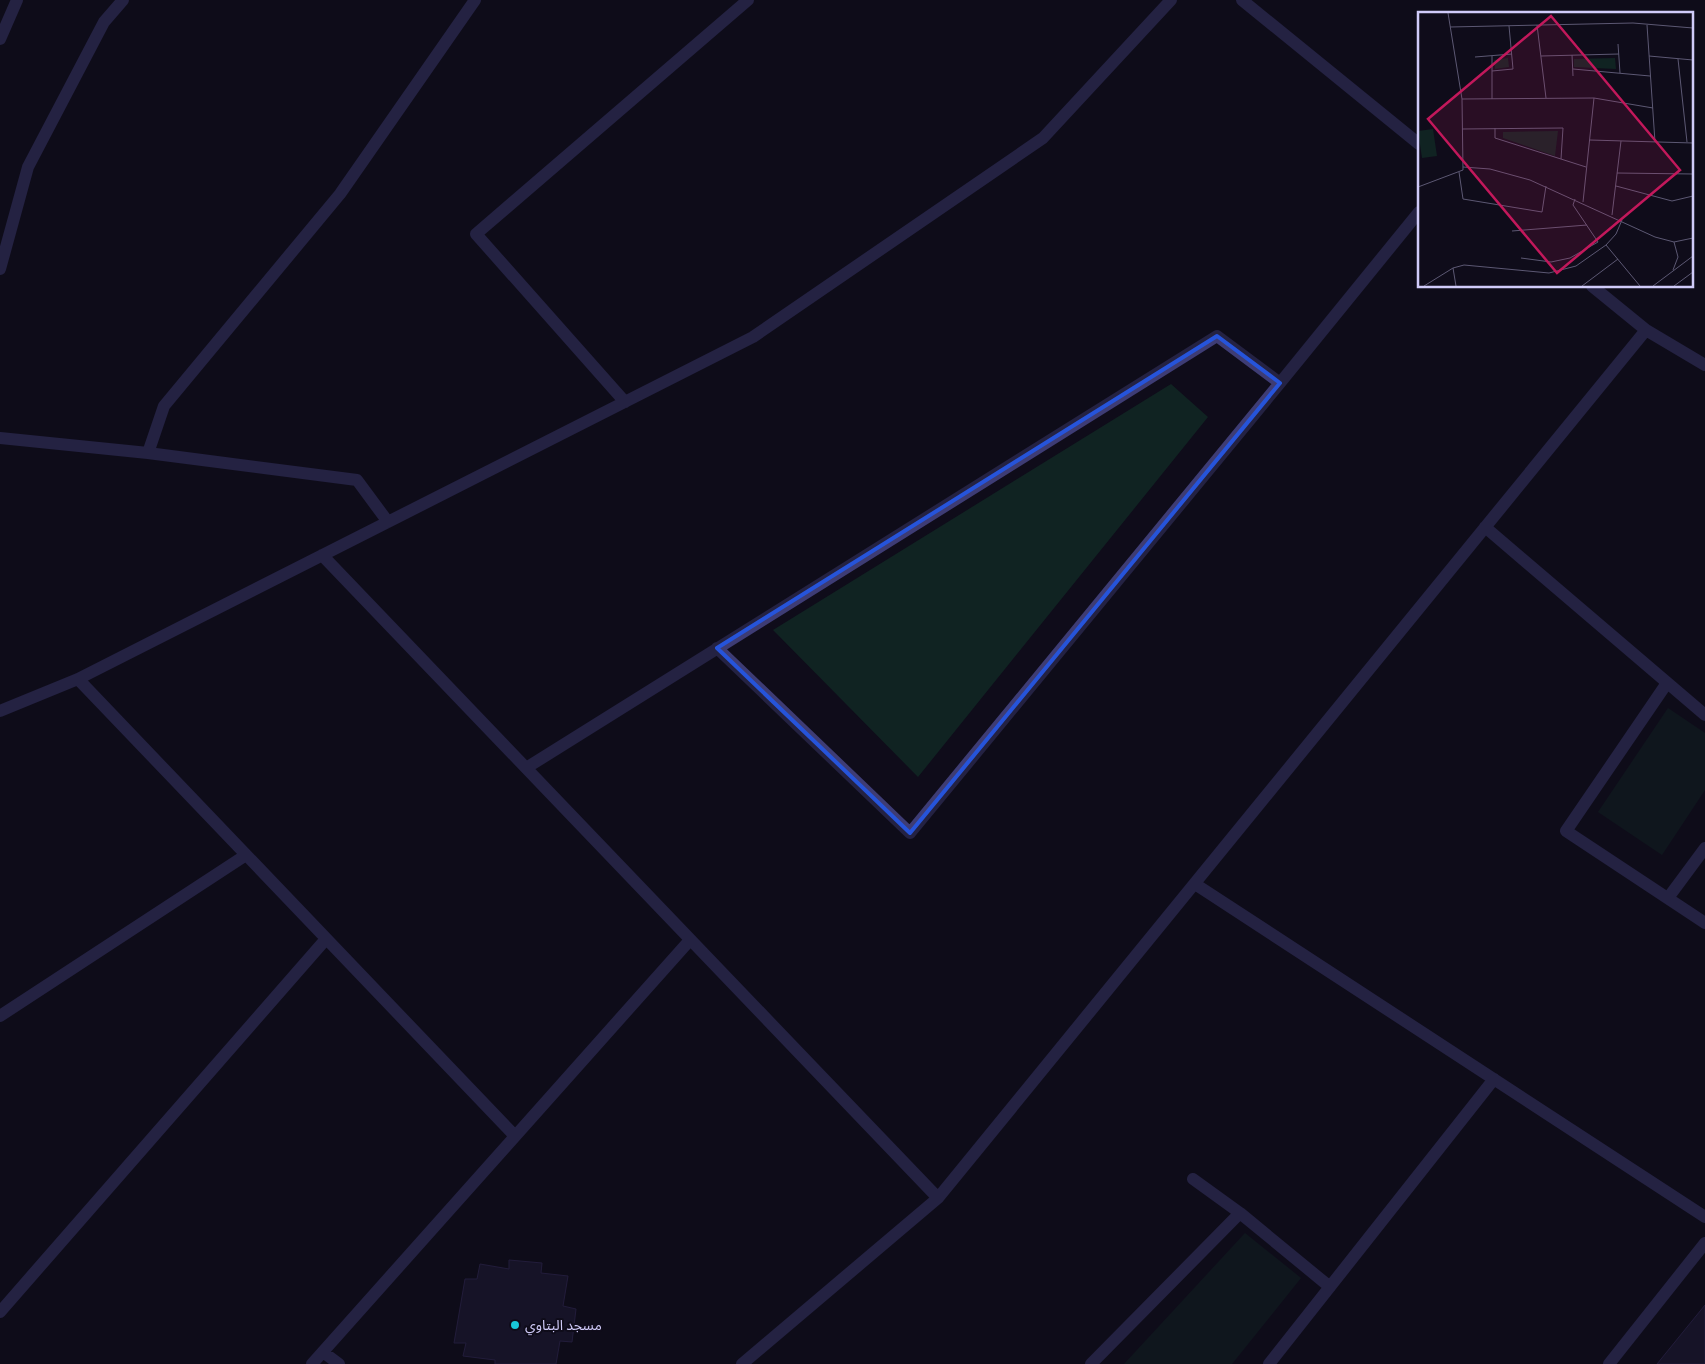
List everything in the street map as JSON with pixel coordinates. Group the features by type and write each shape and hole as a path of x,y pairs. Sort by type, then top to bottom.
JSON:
{"street":[{"path":"0,39 17,0"},
{"path":"0,269 28,167 104,22 123,0"},
{"path":"148,453 164,406 340,194 475,0"},
{"path":"625,402 476,234 748,0"},
{"path":"0,711 78,679 753,338 1043,138 1171,0"},
{"path":"1242,0 1418,143"},
{"path":"717,648 910,833 1418,213"},
{"path":"1594,288 1646,330 1705,365"},
{"path":"742,1364 938,1198 1646,330"},
{"path":"526,768 1217,336 1280,383"},
{"path":"0,438 148,453 357,480 388,522"},
{"path":"1485,527 1705,715"},
{"path":"322,555 938,1198"},
{"path":"78,679 515,1136"},
{"path":"1667,683 1566,831 1705,923"},
{"path":"1668,898 1705,848"},
{"path":"0,1016 246,855"},
{"path":"1195,884 1705,1217"},
{"path":"0,1312 326,939"},
{"path":"312,1364 690,940"},
{"path":"1269,1364 1494,1079"},
{"path":"1193,1179 1240,1213 1330,1287"},
{"path":"1091,1364 1240,1213"},
{"path":"1609,1364 1705,1243"},
{"path":"323,1352 339,1364"}],"highlighted area":[{"path":"1217,336 1280,383 910,833 717,648"}],"green space":[{"path":"1171,384 1208,417 918,777 773,630"},
{"path":"1668,708 1705,733 1705,790 1662,855 1598,812"},
{"path":"1245,1233 1301,1278 1232,1364 1124,1364"}],"building":[{"name":"مسجد البتاوي","path":"509,1260 542,1263 541,1273 568,1276 563,1306 576,1309 572,1342 560,1341 556,1364 495,1364 495,1360 463,1356 466,1343 454,1343 465,1279 477,1279 480,1264 509,1269"},
{"path":"1705,1305 1705,1364 1657,1364"}],"place":[{"name":"مسجد البتاوي","path":"515,1325"}]}
